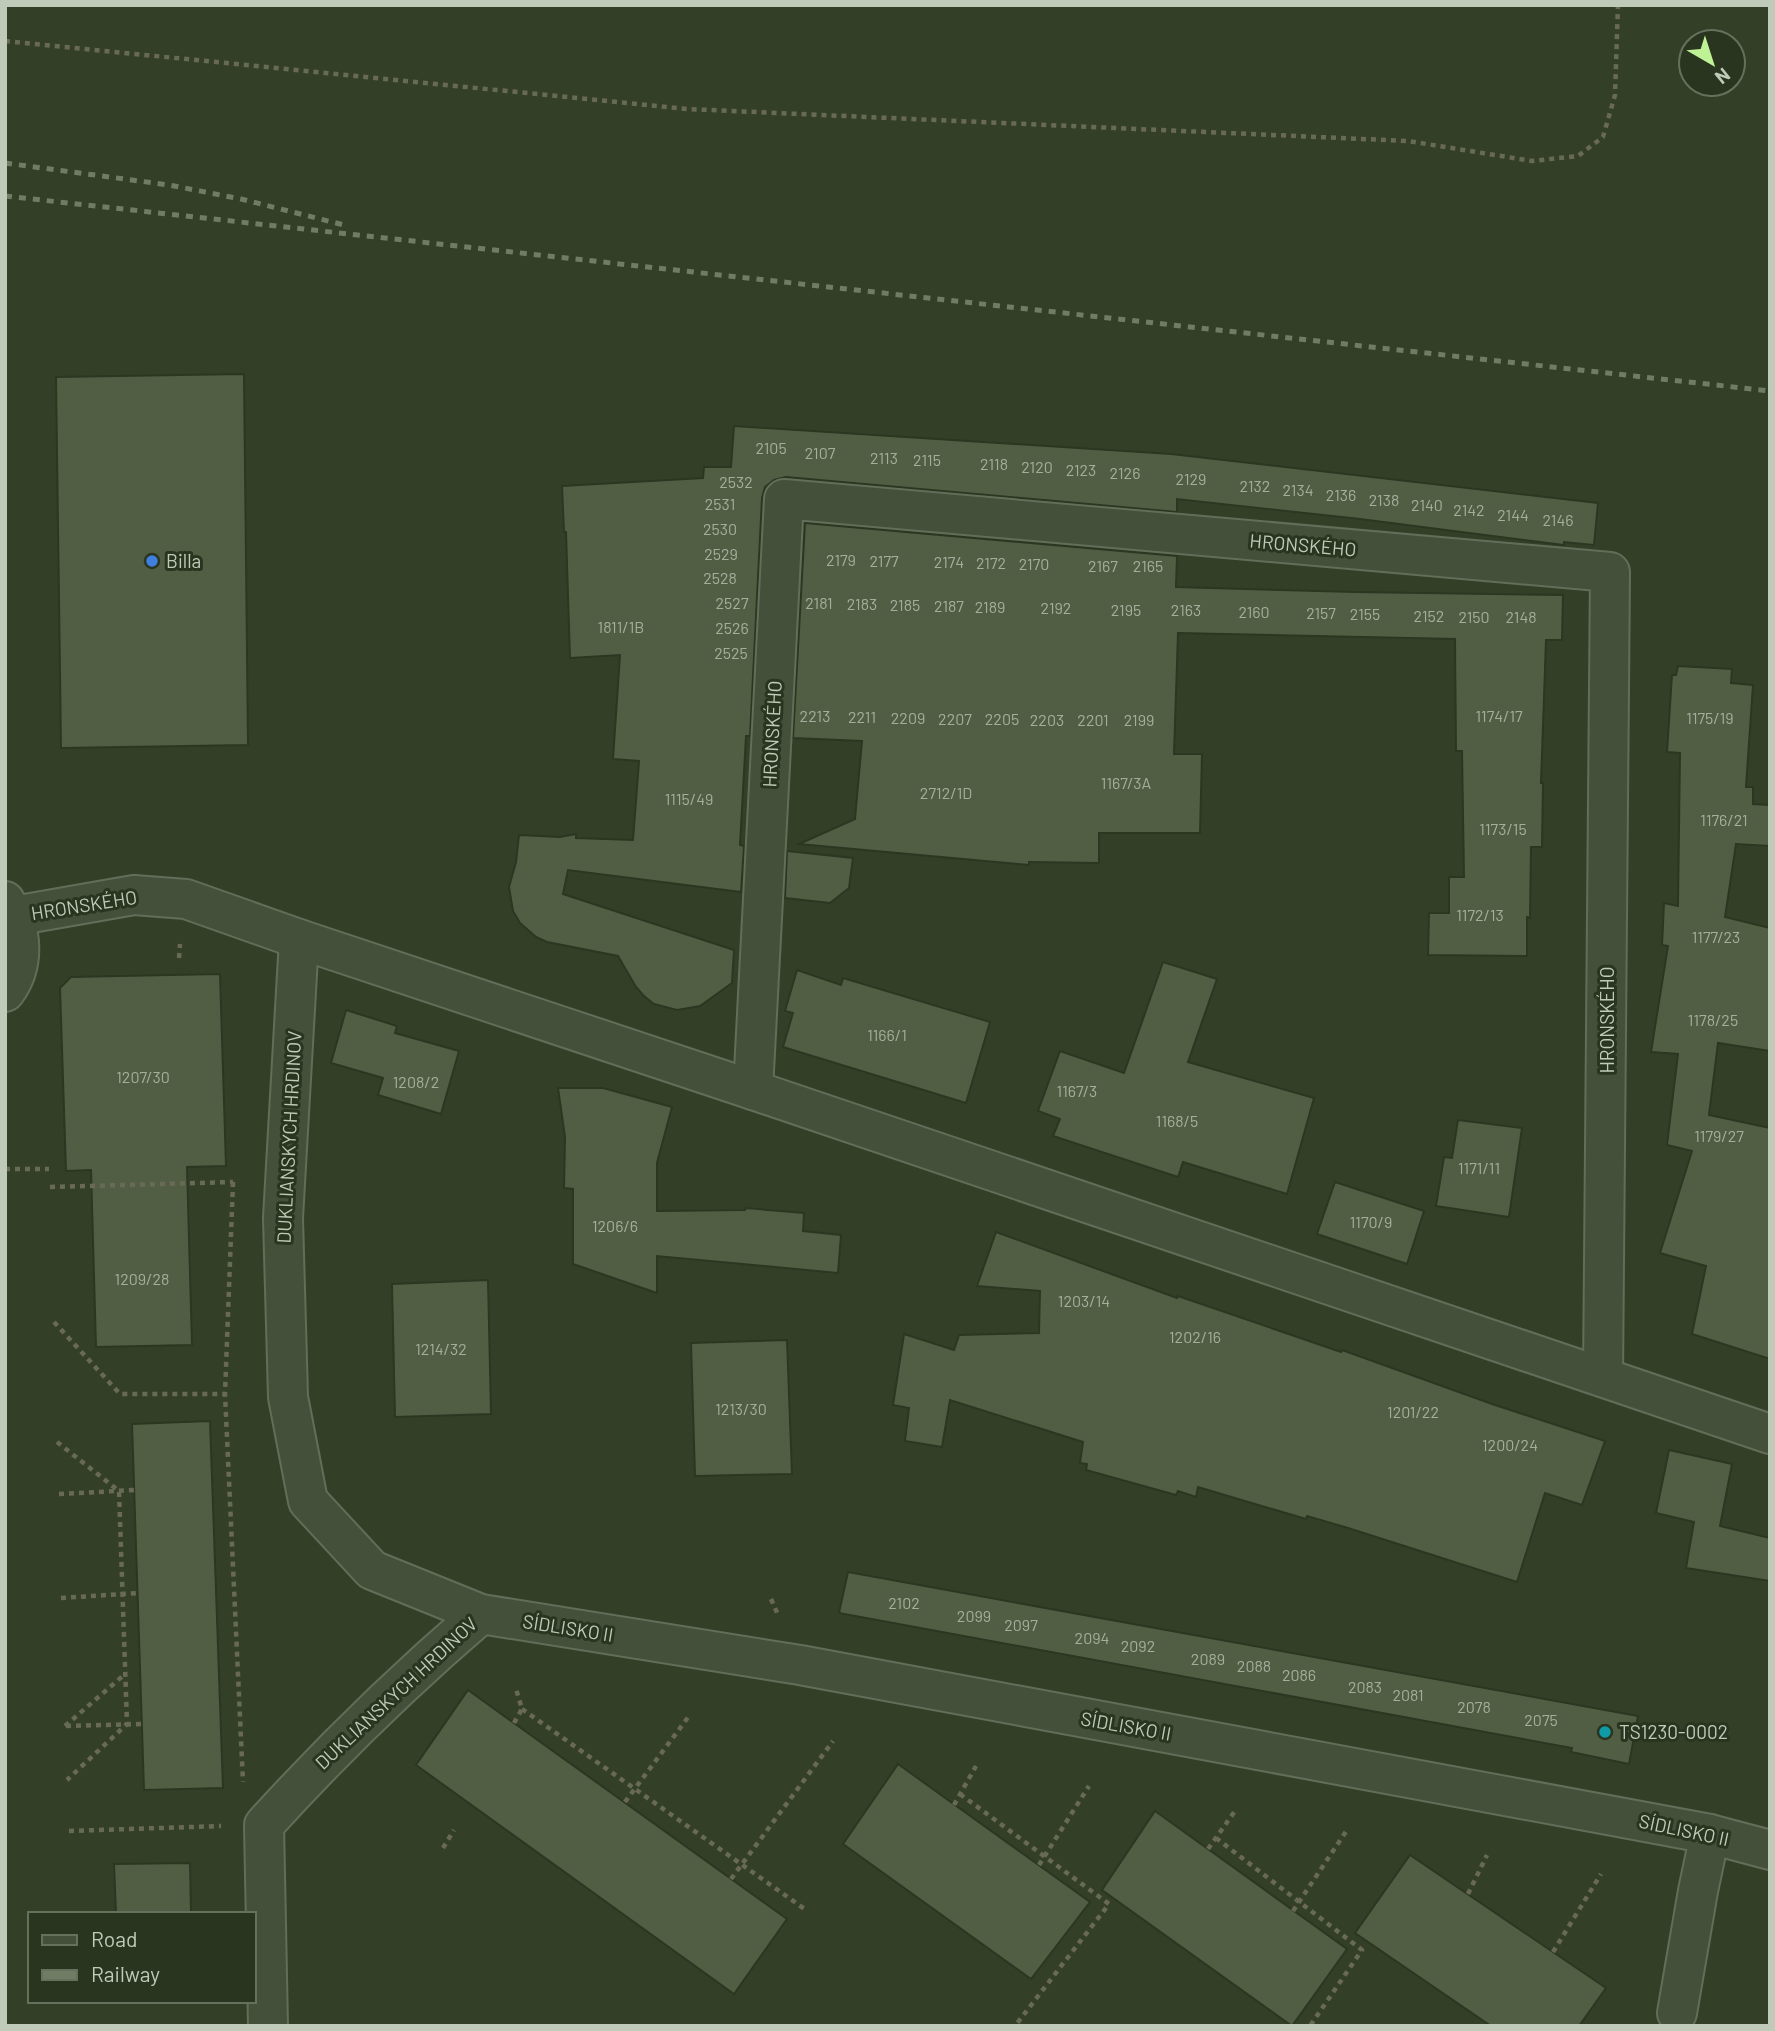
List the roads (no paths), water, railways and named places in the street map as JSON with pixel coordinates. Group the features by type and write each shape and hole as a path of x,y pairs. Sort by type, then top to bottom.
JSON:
{"street":[{"name":"HRONSKÉHO","path":"753,1090 784,499 1610,572 1603,1377"},
{"name":"HRONSKÉHO","path":"10,909 134,895 186,899 1770,1434"},
{"path":"5,992 10,986 18,963 20,940 10,909"},
{"name":"DUKLIANSKYCH HRDINOV","path":"268,2026 255,1825 421,1666 481,1614 372,1570 308,1501 288,1397 283,1218 299,939"},
{"name":"SÍDLISKO II","path":"481,1614 800,1665 1710,1834 1770,1850"},
{"path":"1676,2013 1710,1834"}],"railway":[{"path":"5,163 169,185 241,199 344,225"},
{"path":"5,196 1770,391"}],"place":[{"name":"Billa","path":"152,561"},
{"name":"TS1230-0002","path":"1605,1732"}]}
